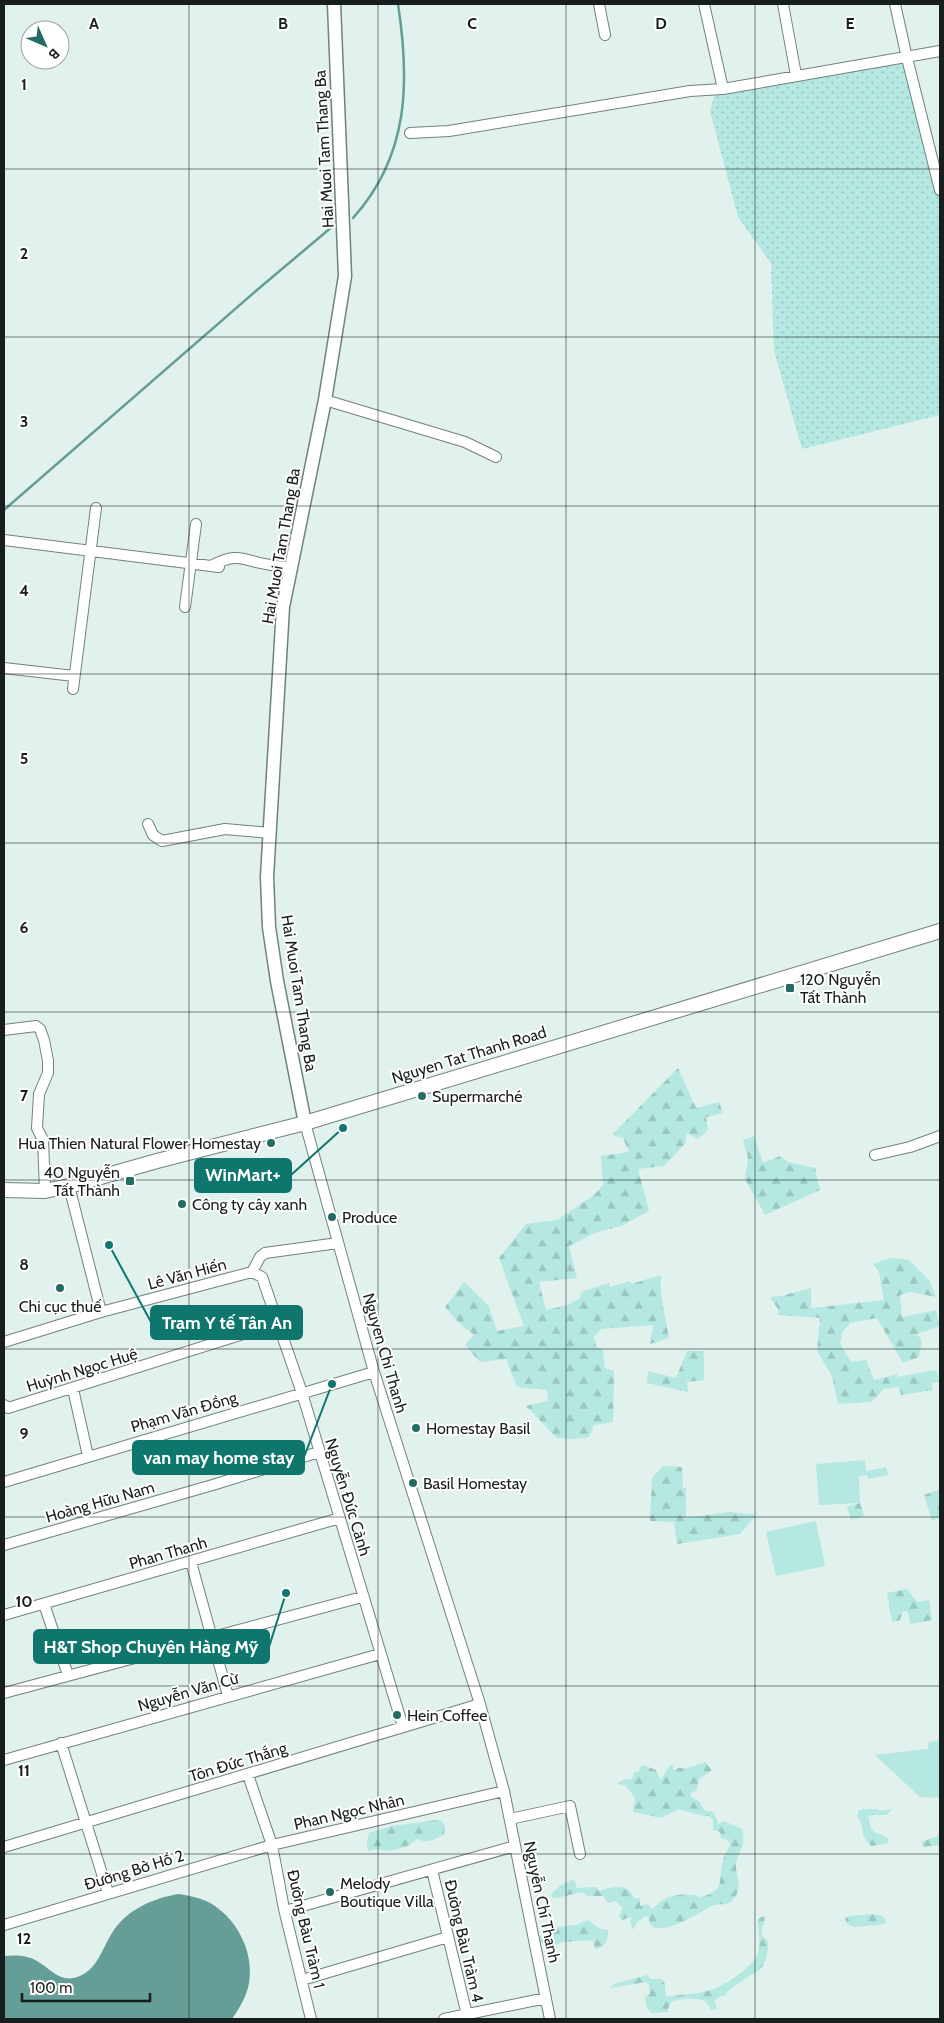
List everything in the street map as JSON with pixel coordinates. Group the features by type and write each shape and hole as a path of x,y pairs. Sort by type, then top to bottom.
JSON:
{"main road":[{"name":"Nguyen Tat Thanh Road","path":"4,1190 45,1191 68,1186 157,1160 305,1123 940,931"}],"street":[{"name":"Hai Muoi Tam Thang Ba","path":"305,1123 277,981 269,927 267,877 284,607 325,400 345,276 334,4"},
{"path":"599,4 605,35"},
{"path":"704,4 723,89"},
{"path":"783,4 796,76"},
{"path":"895,4 906,58 935,150 940,190"},
{"path":"410,133 449,131 690,91 723,89 940,51"},
{"path":"325,400 464,442 496,458"},
{"path":"73,689 96,508"},
{"path":"185,606 196,524"},
{"path":"4,540 215,566 228,558 248,558 257,562 291,568"},
{"path":"4,668 74,676"},
{"path":"148,824 153,834 162,841 226,830 270,832"},
{"path":"4,1030 36,1026 40,1029 46,1047 48,1073 39,1094 37,1128 43,1140 45,1191"},
{"name":"Nguyen Chi Thanh","path":"305,1123 374,1372 480,1704 504,1791"},
{"path":"875,1155 910,1147 940,1136"},
{"path":"68,1186 101,1312"},
{"path":"252,1272 260,1256 265,1253 338,1243"},
{"name":"Lê Văn Hiến","path":"4,1342 101,1312 252,1272 262,1277"},
{"name":"Nguyễn Đức Cảnh","path":"262,1277 302,1393 362,1597 403,1727"},
{"name":"Huỳnh Ngọc Huệ","path":"6,1406 73,1389 278,1323"},
{"name":"Phạm Văn Đồng","path":"4,1482 374,1372"},
{"path":"73,1389 88,1456"},
{"name":"Hoàng Hữu Nam","path":"4,1545 216,1484 319,1452"},
{"name":"Phan Thanh","path":"4,1615 340,1518"},
{"path":"191,1562 228,1696"},
{"path":"4,1692 362,1597"},
{"path":"44,1604 68,1675"},
{"name":"Nguyễn Văn Cừ","path":"4,1760 380,1654"},
{"name":"Tôn Đức Thắng","path":"4,1847 480,1704"},
{"path":"61,1743 108,1893"},
{"path":"248,1775 272,1845"},
{"name":"Nguyễn Chí Thanh","path":"504,1791 550,2019"},
{"name":"Phan Ngọc Nhân","path":"272,1845 504,1791"},
{"path":"510,1819 570,1806 580,1854"},
{"name":"Đường Bờ Hồ 2","path":"4,1925 272,1845"},
{"name":"Đường Bàu Tràm 1","path":"272,1845 285,1912 311,2019"},
{"path":"285,1912 515,1846"},
{"name":"Đường Bàu Tràm 4","path":"432,1870 467,2017"},
{"path":"302,1980 448,1937"},
{"path":"444,2019 467,2017 546,1998"}],"green space":[{"path":"907,58 940,190 940,415 802,449 774,351 771,263 738,217 710,111 714,97 723,89"},
{"path":"678,1068 696,1108 719,1102 723,1113 706,1117 708,1130 698,1139 687,1133 685,1144 664,1166 638,1169 649,1211 621,1226 597,1232 569,1246 577,1278 539,1282 546,1310 568,1305 580,1298 581,1292 609,1283 610,1287 630,1281 631,1284 661,1275 661,1295 669,1338 650,1344 653,1325 601,1329 594,1337 596,1347 603,1349 605,1368 614,1371 613,1422 594,1425 589,1437 557,1438 526,1406 548,1401 547,1390 517,1387 506,1359 480,1362 465,1345 474,1335 457,1321 445,1307 464,1282 489,1306 497,1331 524,1326 499,1258 526,1224 557,1220 594,1195 603,1185 601,1156 629,1152 623,1138 612,1135"},
{"path":"754,1136 763,1163 780,1156 788,1162 815,1168 820,1190 765,1215 745,1179 748,1158 743,1140"},
{"path":"891,1258 909,1260 929,1280 936,1297 911,1292 900,1295 902,1317 936,1310 940,1326 917,1334 922,1341 919,1357 903,1363 877,1318 850,1323 842,1333 840,1344 851,1362 866,1360 874,1380 898,1374 896,1377 937,1370 939,1382 932,1383 933,1390 901,1395 899,1387 884,1389 871,1402 838,1404 832,1376 817,1351 820,1318 778,1315 778,1309 770,1297 811,1288 811,1308 884,1300 879,1272 873,1264"},
{"path":"687,1351 704,1351 704,1380 687,1382 688,1392 647,1383 648,1371 676,1378"},
{"path":"865,1460 866,1471 886,1467 888,1475 868,1479 867,1475 859,1476 860,1503 819,1505 816,1464"},
{"path":"663,1466 682,1467 683,1488 686,1488 686,1518 729,1512 756,1515 740,1534 677,1544 674,1522 650,1521 652,1478"},
{"path":"940,1489 940,1517 932,1521 924,1495"},
{"path":"860,1503 864,1516 851,1520 847,1507"},
{"path":"816,1521 825,1566 776,1576 766,1532"},
{"path":"907,1589 917,1602 929,1600 932,1620 910,1624 908,1612 903,1611 900,1620 892,1622 887,1593"},
{"path":"940,1740 940,1798 920,1797 875,1755 928,1749 929,1742"},
{"path":"705,1762 712,1770 699,1779 697,1790 691,1793 691,1797 699,1801 704,1810 713,1812 719,1824 724,1821 742,1829 744,1840 736,1863 739,1885 737,1893 730,1902 712,1906 668,1927 654,1928 646,1916 637,1922 633,1930 630,1922 632,1918 622,1920 619,1916 623,1908 616,1901 608,1903 603,1896 588,1896 582,1892 556,1898 552,1897 551,1894 561,1885 574,1879 577,1888 596,1887 599,1891 614,1887 624,1888 629,1890 634,1899 640,1898 640,1906 648,1904 652,1909 668,1897 688,1895 700,1897 708,1895 717,1889 725,1854 730,1845 728,1840 721,1838 720,1832 713,1830 713,1820 709,1816 678,1809 662,1818 633,1812 635,1798 627,1787 617,1783 625,1779 631,1780 635,1772 639,1772 640,1767 643,1765 656,1770 661,1780 670,1765 674,1765 673,1769 675,1770"},
{"path":"891,1809 887,1815 871,1815 868,1817 873,1831 889,1839 888,1843 872,1846 865,1839 857,1816 859,1810 882,1811"},
{"path":"441,1820 445,1825 444,1835 427,1841 417,1839 408,1846 394,1850 378,1849 368,1851 369,1833 392,1826"},
{"path":"940,1835 940,1845 924,1847 921,1842"},
{"path":"873,1914 883,1916 886,1921 885,1924 855,1927 847,1924 845,1919 848,1916"},
{"path":"765,1917 761,1934 768,1941 766,1959 760,1969 731,1988 725,1996 720,1996 714,2001 717,2009 711,2010 704,2001 684,1999 671,2002 667,2012 652,2013 645,2002 645,1997 650,1994 649,1985 646,1982 610,1988 614,1984 647,1975 651,1979 662,1979 665,1984 666,1997 700,1993 717,1988 745,1970 755,1958 758,1953 759,1944 758,1919"},
{"path":"588,1920 600,1929 608,1930 605,1943 601,1947 595,1949 593,1940 562,1942 547,1946 540,1941 540,1936 544,1933 544,1929 548,1927 551,1931 555,1932 558,1927 576,1925"}],"shaded area":[{"path":"179,1894 200,1899 222,1911 243,1940 250,1964 250,1976 245,1996 232,2019 4,2019 4,1956 29,1958 37,1961 61,1977 77,1977 90,1970 112,1933 132,1912 150,1902"}],"waterway":[{"path":"353,218 372,194 385,169 395,144 401,117 404,90 404,62 398,4"},
{"path":"4,510 333,226"}],"place":[{"name":"120 Nguyễn Tất Thành","path":"790,988"},
{"name":"Supermarché","path":"422,1096"},
{"name":"WinMart+","path":"343,1128"},
{"name":"Hua Thien Natural Flower Homestay","path":"271,1143"},
{"name":"40 Nguyễn Tất Thành","path":"130,1181"},
{"name":"Công ty cây xanh","path":"182,1204"},
{"name":"Produce","path":"332,1217"},
{"name":"Trạm Y tế Tân An","path":"109,1245"},
{"name":"Chi cục thuế","path":"60,1288"},
{"name":"van may home stay","path":"332,1384"},
{"name":"Homestay Basil","path":"416,1428"},
{"name":"Basil Homestay","path":"413,1483"},
{"name":"H&T Shop Chuyên Hàng Mỹ","path":"286,1593"},
{"name":"Hein Coffee","path":"397,1715"},
{"name":"Melody Boutique Villa","path":"330,1892"}]}
